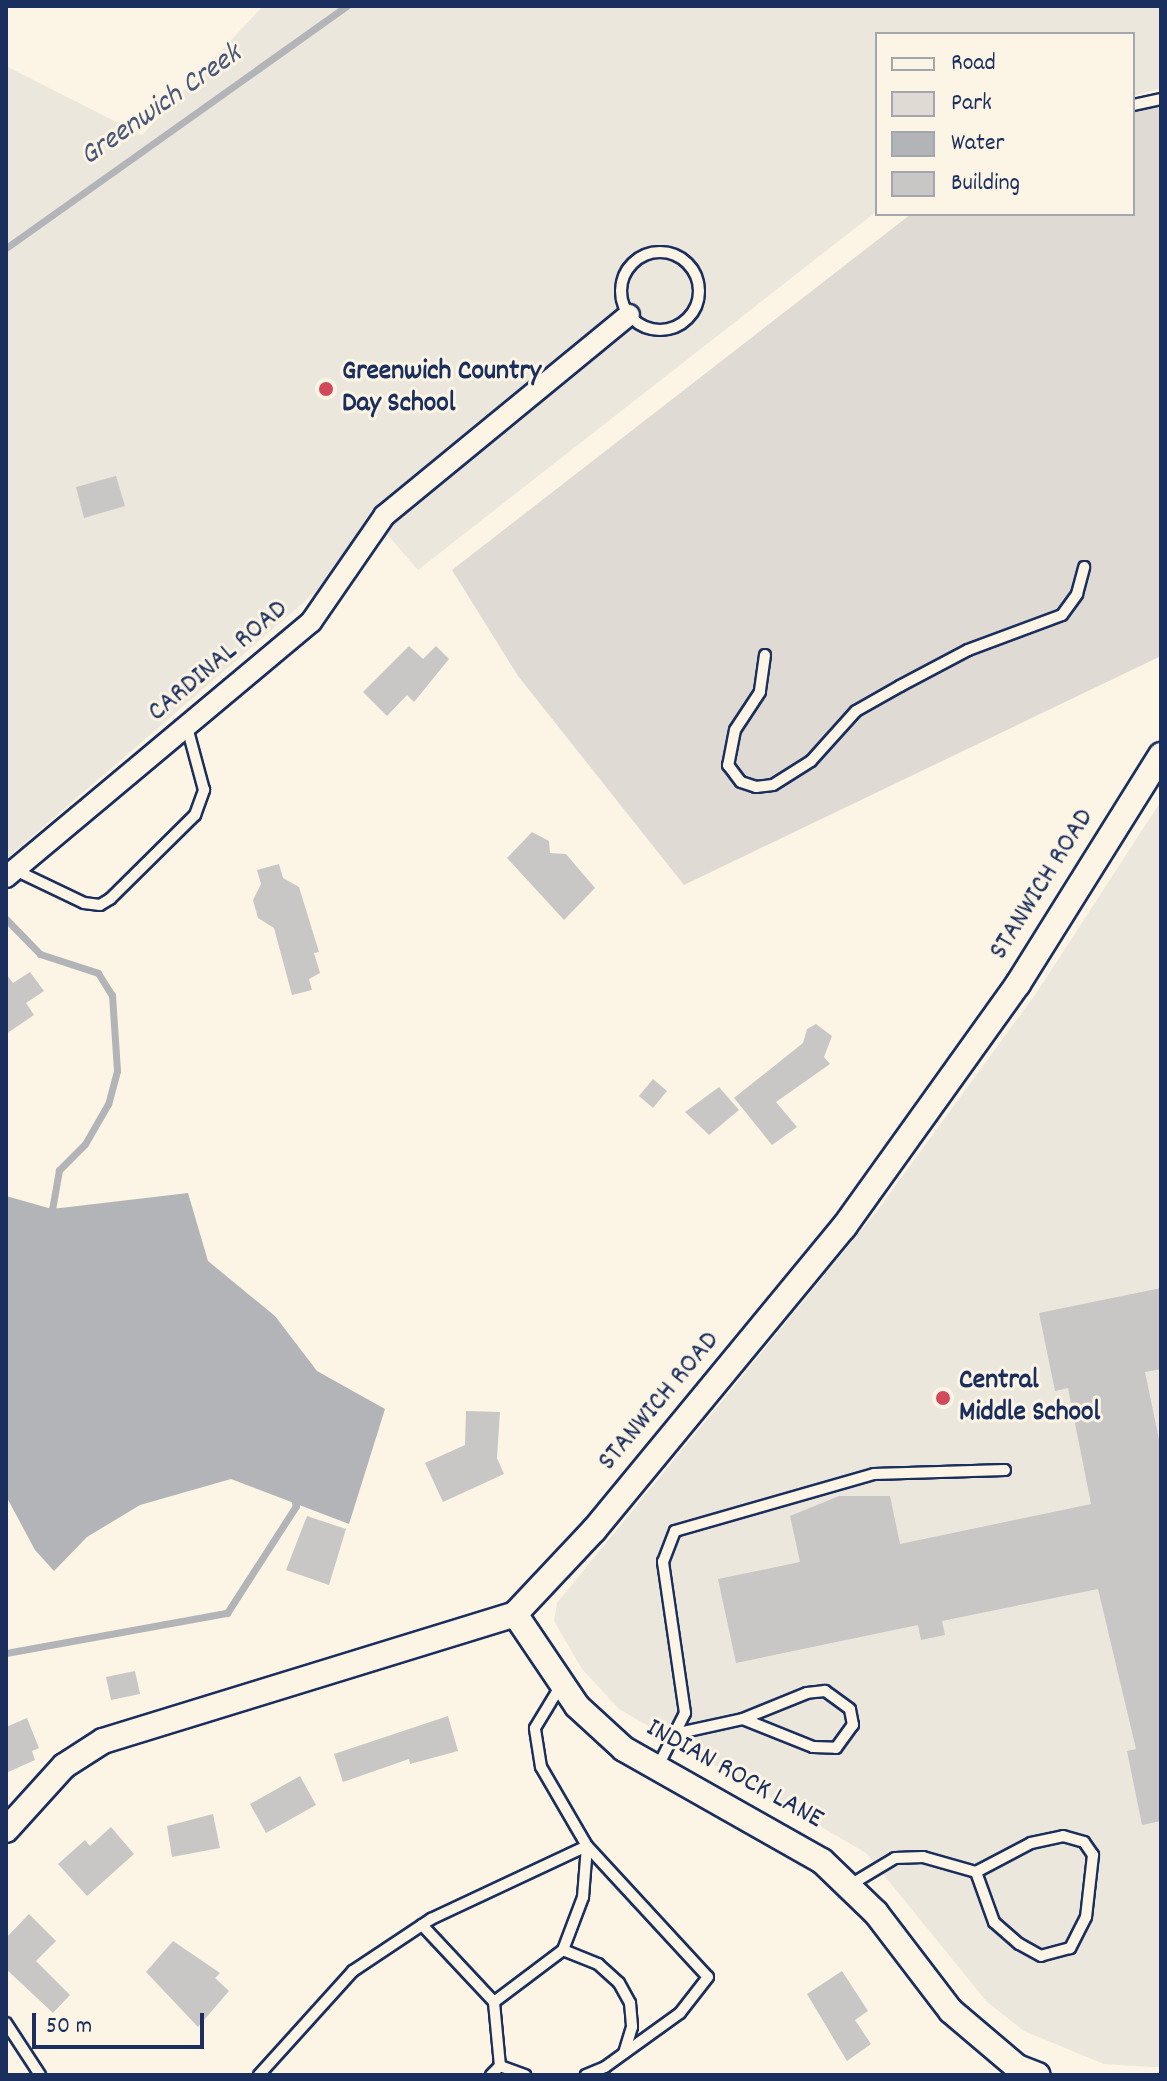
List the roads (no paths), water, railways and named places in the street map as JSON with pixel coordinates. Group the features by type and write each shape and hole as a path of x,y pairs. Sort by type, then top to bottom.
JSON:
{"street":[{"name":"CARDINAL ROAD","path":"10,873 311,622 384,516 629,315"},
{"name":"STANWICH ROAD","path":"6,1830 64,1766 103,1741 515,1614 594,1530 844,1227 1018,984 1161,755"},
{"name":"INDIAN ROCK LANE","path":"515,1614 561,1685 624,1749 656,1769 783,1834 850,1885 951,2011 1022,2072"}],"lane":[{"path":"1135,105 1161,99"},
{"path":"649,253 674,254 694,270 700,296 688,319 664,330 639,324 629,315 623,304 623,279 638,258 649,253"},
{"path":"765,655 760,692 735,730 728,765 741,782 756,787 773,785 811,761 856,711 900,686 968,650 1062,615 1077,594 1084,567"},
{"path":"10,873 84,903 100,905 110,899 195,815 204,790 187,727"},
{"path":"656,1769 679,1733 685,1713 663,1562 675,1531 874,1474 1005,1470"},
{"path":"561,1685 535,1728 541,1767 587,1846 708,1977 680,2013 624,2053 586,2075"},
{"path":"679,1733 743,1719 807,1693 825,1691 850,1709 853,1725 836,1748 813,1747 743,1719"},
{"path":"850,1885 895,1858 908,1856 976,1872 1031,1843 1063,1836 1084,1842 1093,1855 1094,1881 1086,1917 1070,1948 1056,1956 1041,1956 1019,1944 994,1922 976,1872"},
{"path":"259,2075 353,1971 422,1925 587,1846"},
{"path":"494,2002 563,1950 583,1897 587,1846"},
{"path":"422,1925 494,2002 500,2066"},
{"path":"563,1950 598,1964 619,1983 630,2003 632,2027 624,2053"},
{"path":"6,2023 40,2075"},
{"path":"491,2075 500,2066"},
{"path":"500,2066 525,2075"}],"water":[{"path":"188,1193 208,1261 275,1316 317,1371 385,1409 349,1524 231,1479 140,1505 87,1537 54,1571 35,1550 6,1496 6,1196 52,1209"}],"waterway":[{"name":"Greenwich Creek","path":"6,248 347,6"},
{"name":"Greenwich Creek","path":"6,919 40,954 98,973 112,995 117,1071 108,1104 85,1144 59,1170 52,1209 57,1215"},
{"name":"Greenwich Creek","path":"6,1653 227,1613 296,1506 294,1499"}],"place":[{"name":"Greenwich Country Day School","path":"326,389"},
{"name":"Central Middle School","path":"943,1398"}]}
